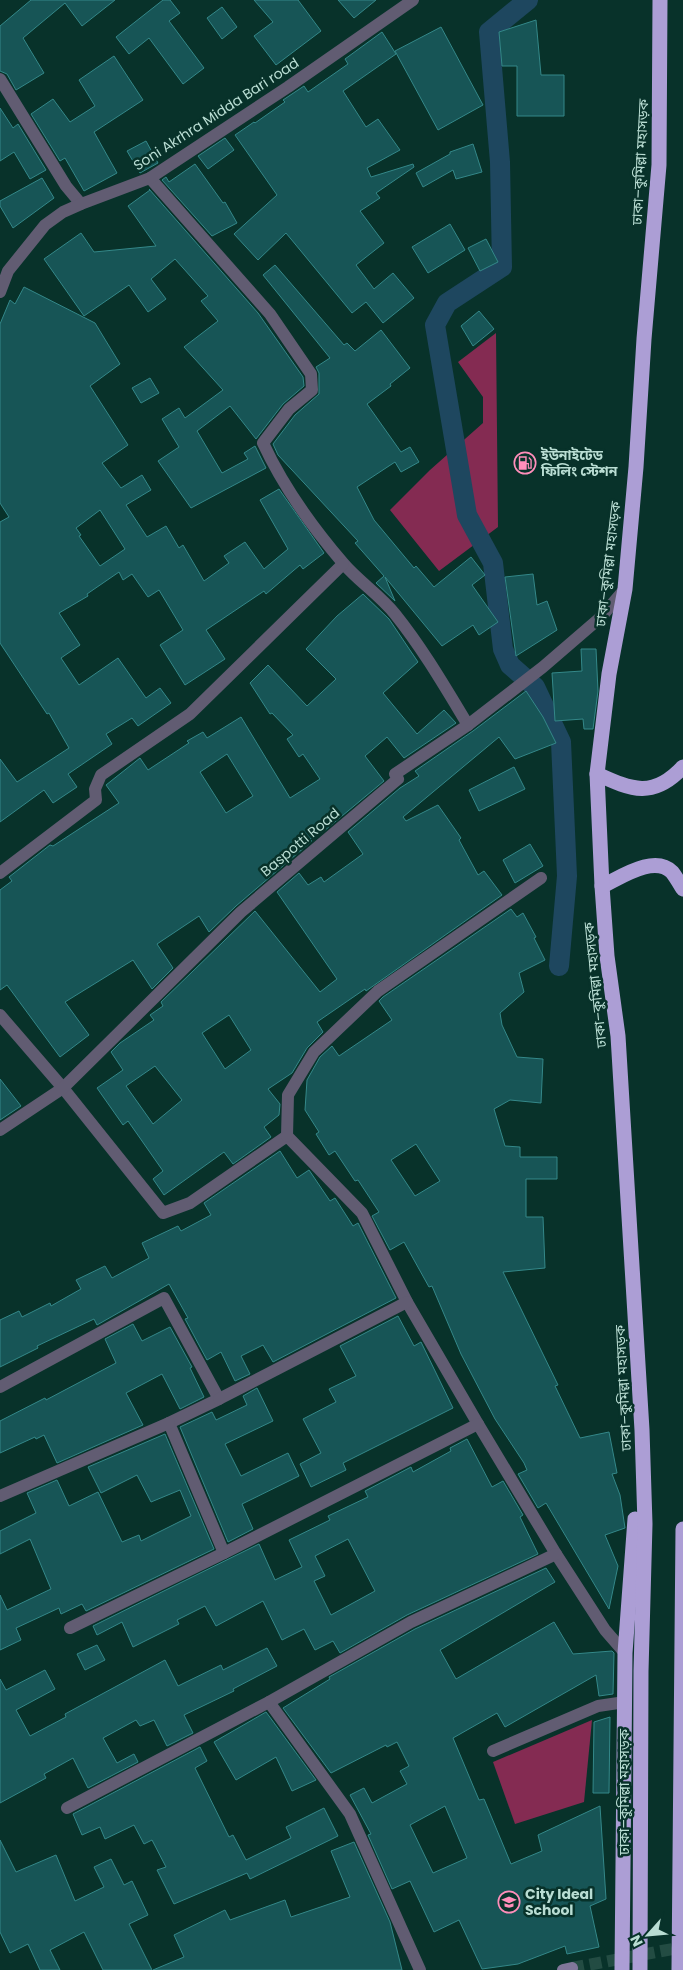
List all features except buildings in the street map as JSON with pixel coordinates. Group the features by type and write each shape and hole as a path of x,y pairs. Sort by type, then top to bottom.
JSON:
{"highway":[{"name":"ঢাকা–কুমিল্লা মহাসড়ক","path":"640,1970 641,1671 645,1524 642,1430 618,1036 607,956 597,774 609,674 625,589 636,467 644,339 659,165 660,0"},
{"path":"597,774 626,787 647,789 671,780 683,767"},
{"path":"602,886 646,866 659,865 671,871 683,889"},
{"path":"622,1970 625,1653 642,1430"},
{"path":"679,1970 683,1529"}],"street":[{"name":"Soni Akrhra Midda Bari road","path":"0,292 4,270 45,225 63,212 150,178 288,87 413,0"},
{"path":"0,78 66,186 80,204"},
{"path":"150,178 270,314 311,374 312,390 289,409 263,443 275,469 301,508 343,564 393,612 430,661 468,725"},
{"path":"0,873 96,800 95,788 101,775 190,714 343,564"},
{"name":"Baspotti Road","path":"0,1130 62,1088 241,912 398,779 395,774 468,725 543,666 601,617 625,589"},
{"path":"541,878 378,990 314,1052 288,1095 287,1136 362,1213 407,1302 478,1424 556,1554 605,1630 625,1653"},
{"path":"0,1015 163,1213 190,1202 287,1136"},
{"path":"0,1386 164,1298 219,1399"},
{"path":"0,1496 169,1423 407,1302"},
{"path":"169,1423 224,1553"},
{"path":"70,1628 224,1553 478,1424"},
{"path":"68,1808 269,1702 411,1622 556,1554"},
{"path":"269,1702 350,1814 420,1970"},
{"path":"493,1751 598,1706 625,1702"}],"shaded area":[{"path":"496,333 498,527 439,571 390,510 430,470 483,423 483,397 458,362"},
{"path":"592,1720 584,1802 515,1824 493,1762"}],"waterway":[{"path":"528,0 489,32 500,162 502,267 447,303 435,325 467,515 493,563 503,649 510,665 535,687 561,742 567,876 559,966"}],"tunnel":[{"path":"572,1968 683,1947"}],"place":[{"name":"ইউনাইটেড ফিলিং স্টেশন","path":"525,463"},
{"name":"City Ideal School","path":"509,1902"}]}
